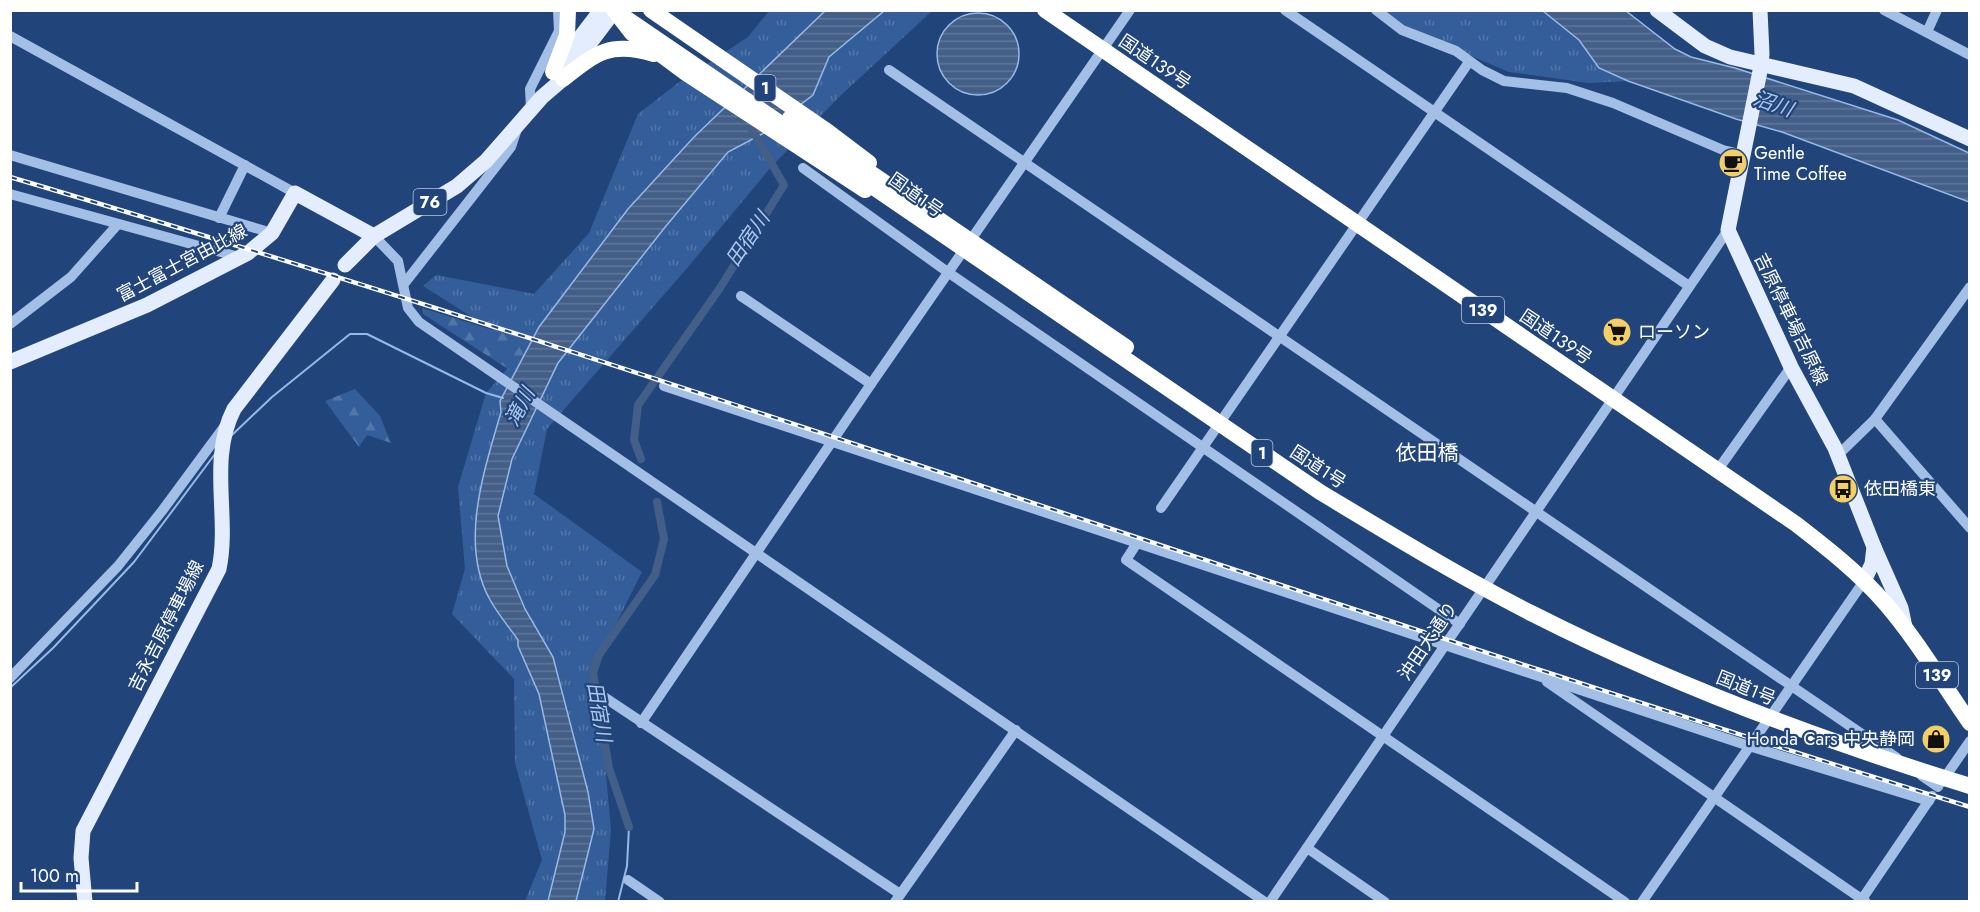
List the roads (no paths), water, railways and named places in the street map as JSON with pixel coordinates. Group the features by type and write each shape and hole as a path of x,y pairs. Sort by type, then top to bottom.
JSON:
{"highway":[{"path":"558,75 567,35 568,10"},
{"name":"1","path":"615,10 632,33 686,73 806,154 958,240"},
{"name":"国道1号","path":"615,10 1354,501 1506,588 1647,656 1725,689 1903,755 1970,775"},
{"name":"国道1号","path":"634,10 958,240 1320,492 1484,588 1653,671 1774,721 1970,786"},
{"name":"1","path":"651,10 824,129 958,240"},
{"name":"1","path":"666,10 682,31"},
{"name":"国道139号","path":"1045,10 1796,524 1864,580 1905,627 1970,723"},
{"name":"1","path":"558,75 589,58 617,47 635,48 664,57"}],"main road":[{"name":"76","path":"558,75 601,10"},
{"name":"76","path":"374,236 457,186 486,161 615,10"},
{"path":"1657,10 1705,46 1730,57 1760,69 1854,86 1970,139"},
{"path":"1728,230 1760,69 1760,10"},
{"path":"295,193 374,236 345,264"},
{"name":"富士富士宮由比線","path":"10,362 147,305 258,247 272,233 295,193"},
{"name":"吉原停車場吉原線","path":"1728,230 1791,367 1838,455 1901,608 1905,627"},
{"name":"吉永吉原停車場線","path":"85,902 81,858 83,831 219,569 222,552 220,460 227,423 234,409 333,280"},
{"path":"1864,580 1872,564 1874,547"}],"street":[{"path":"537,102 530,89 559,31 558,10"},
{"path":"641,723 871,384 1130,10"},
{"path":"1286,10 1689,286"},
{"path":"1376,10 1402,30 1456,51 1469,62 1504,81 1567,88 1613,103 1723,150 1744,154"},
{"path":"1884,10 1970,55"},
{"path":"1927,32 1937,10"},
{"path":"10,36 295,193"},
{"path":"1161,508 1469,62"},
{"path":"889,70 1281,335 1938,787"},
{"path":"404,284 511,147 521,121"},
{"path":"10,155 272,233"},
{"path":"219,218 245,165"},
{"path":"803,168 949,273 1460,624"},
{"path":"457,186 468,202"},
{"path":"10,194 239,257"},
{"path":"10,324 71,277 118,224"},
{"name":"沖田大通り","path":"1270,902 1728,230"},
{"path":"374,236 398,261 408,308 419,322 1265,902"},
{"path":"1838,455 1875,419 1970,287"},
{"path":"741,296 871,384"},
{"path":"1717,471 1791,367"},
{"path":"664,386 1749,746 1929,801"},
{"path":"1875,419 1970,528"},
{"path":"10,678 118,566 227,423"},
{"path":"1137,543 1126,560 1625,902"},
{"path":"1642,902 1864,580"},
{"path":"1537,675 1862,900 1970,741"},
{"path":"604,697 898,898 1016,730"},
{"path":"1307,848 1385,902"},
{"path":"628,880 660,902"}],"water":[{"name":"滝川","path":"825,11 884,11 829,57 813,95 762,134 728,152 666,226 558,363 512,459 498,516 507,566 525,609 553,657 588,792 594,829 576,901 548,901 565,832 565,815 539,694 518,646 518,640 489,598 480,576 476,553 475,529 478,505 482,481 501,412 500,401 539,327 628,209 694,137"},
{"name":"沼川","path":"1543,11 1626,11 1675,49 1691,57 1735,68 1898,120 1969,153 1969,202 1782,132 1736,119 1628,81 1599,68 1579,40"},
{"path":"978,13 994,16 1007,25 1016,38 1019,54 1016,70 1007,83 994,92 978,95 962,92 949,83 940,70 937,54 940,38 949,25 962,16"}],"waterway":[{"name":"田宿川","path":"641,459 634,440 638,405 720,288 784,185 751,128"},
{"name":"滝川","path":"231,436 272,397 350,334 367,334 486,393 503,398"},
{"path":"10,688 53,648 134,562 215,454"},
{"name":"田宿川","path":"629,827 609,768 593,673 599,655 655,575 664,539 657,502"},
{"name":"田宿川","path":"618,902 627,866 629,827"}],"railway":[{"path":"10,177 502,329 1724,730 1970,807"}],"place":[{"name":"Gentle Time Coffee","path":"1733,163"},
{"name":"ローソン","path":"1617,332"},
{"name":"依田橋東","path":"1843,489"},
{"name":"Honda Cars 中央静岡","path":"1936,739"}],"district":[{"name":"依田橋","path":"1427,453"}]}
